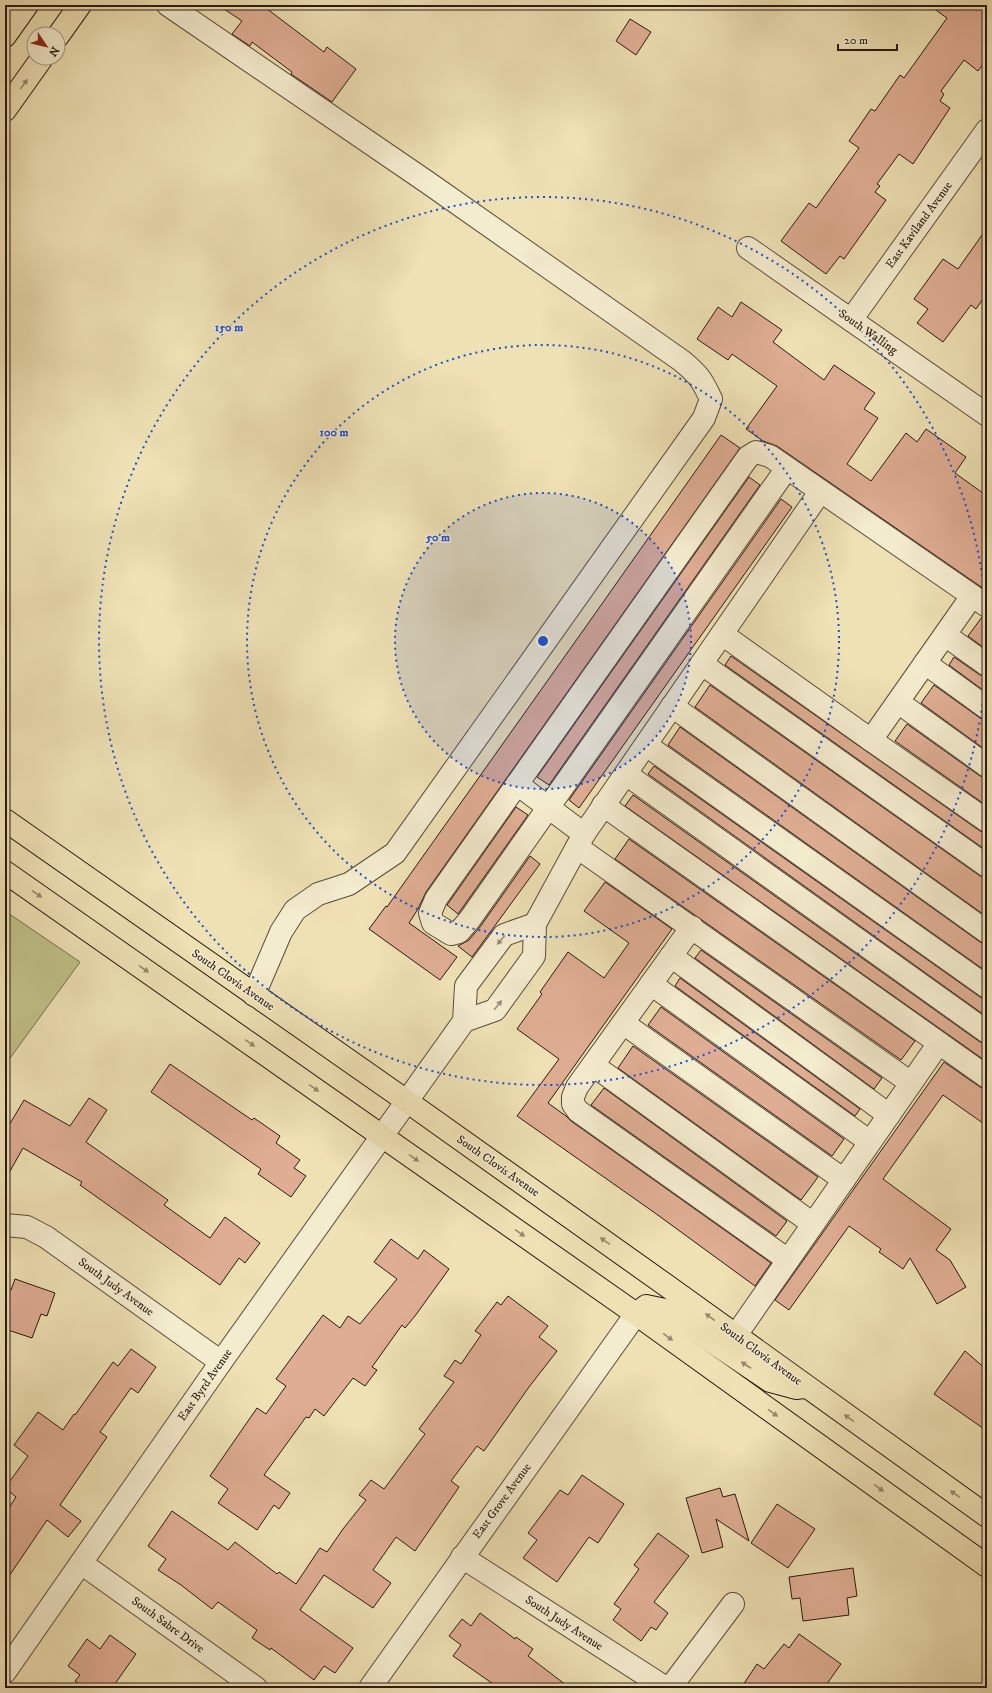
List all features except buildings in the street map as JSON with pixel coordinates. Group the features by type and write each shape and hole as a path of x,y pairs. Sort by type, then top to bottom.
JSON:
{"main road":[{"path":"5,36 27,5"},
{"path":"65,26 80,5"},
{"path":"5,110 36,66"},
{"name":"South Clovis Avenue","path":"5,820 408,1102 736,1335 987,1516"},
{"path":"5,872 636,1314 987,1566"},
{"path":"636,1314 646,1306 665,1310 770,1381 796,1388 807,1387"}],"street":[{"path":"168,5 427,182 682,361 697,373 704,382 711,399 704,418 395,853 349,884 318,894 295,910 281,932 254,995"},
{"name":"East Kaviland Avenue","path":"851,320 987,130"},
{"name":"South Walling","path":"748,248 987,415"},
{"path":"787,468 470,919 459,932 451,934 433,923 430,913 436,899 748,457 756,452 764,454 787,468 980,601 945,635 871,740"},
{"path":"535,924 504,935 466,986 464,1021 495,1010 534,956 535,924 581,841 604,805 820,492"},
{"path":"722,634 987,821"},
{"path":"945,635 987,665"},
{"path":"925,663 987,708"},
{"path":"702,664 987,866"},
{"path":"898,702 987,766"},
{"path":"672,706 987,932"},
{"path":"646,745 987,987"},
{"path":"626,774 987,1032"},
{"path":"517,784 548,807 581,841 692,927 911,1083"},
{"path":"604,805 987,1077"},
{"path":"692,927 577,1087 573,1097 573,1104 578,1111 788,1260"},
{"path":"671,956 889,1115"},
{"path":"651,984 870,1142"},
{"name":"East Byrd Avenue","path":"5,1672 221,1362 382,1136 408,1102 464,1021"},
{"path":"624,1023 844,1180"},
{"path":"736,1335 939,1043"},
{"path":"593,1065 813,1224"},
{"name":"South Judy Avenue","path":"5,1225 27,1227 46,1237 221,1362"},
{"name":"East Grove Avenue","path":"370,1688 636,1314"},
{"name":"South Judy Avenue","path":"462,1557 666,1688"},
{"name":"South Sabre Drive","path":"81,1563 256,1688"},
{"path":"670,1688 733,1604"}],"green space":[{"path":"5,911 80,962 5,1065"}]}
